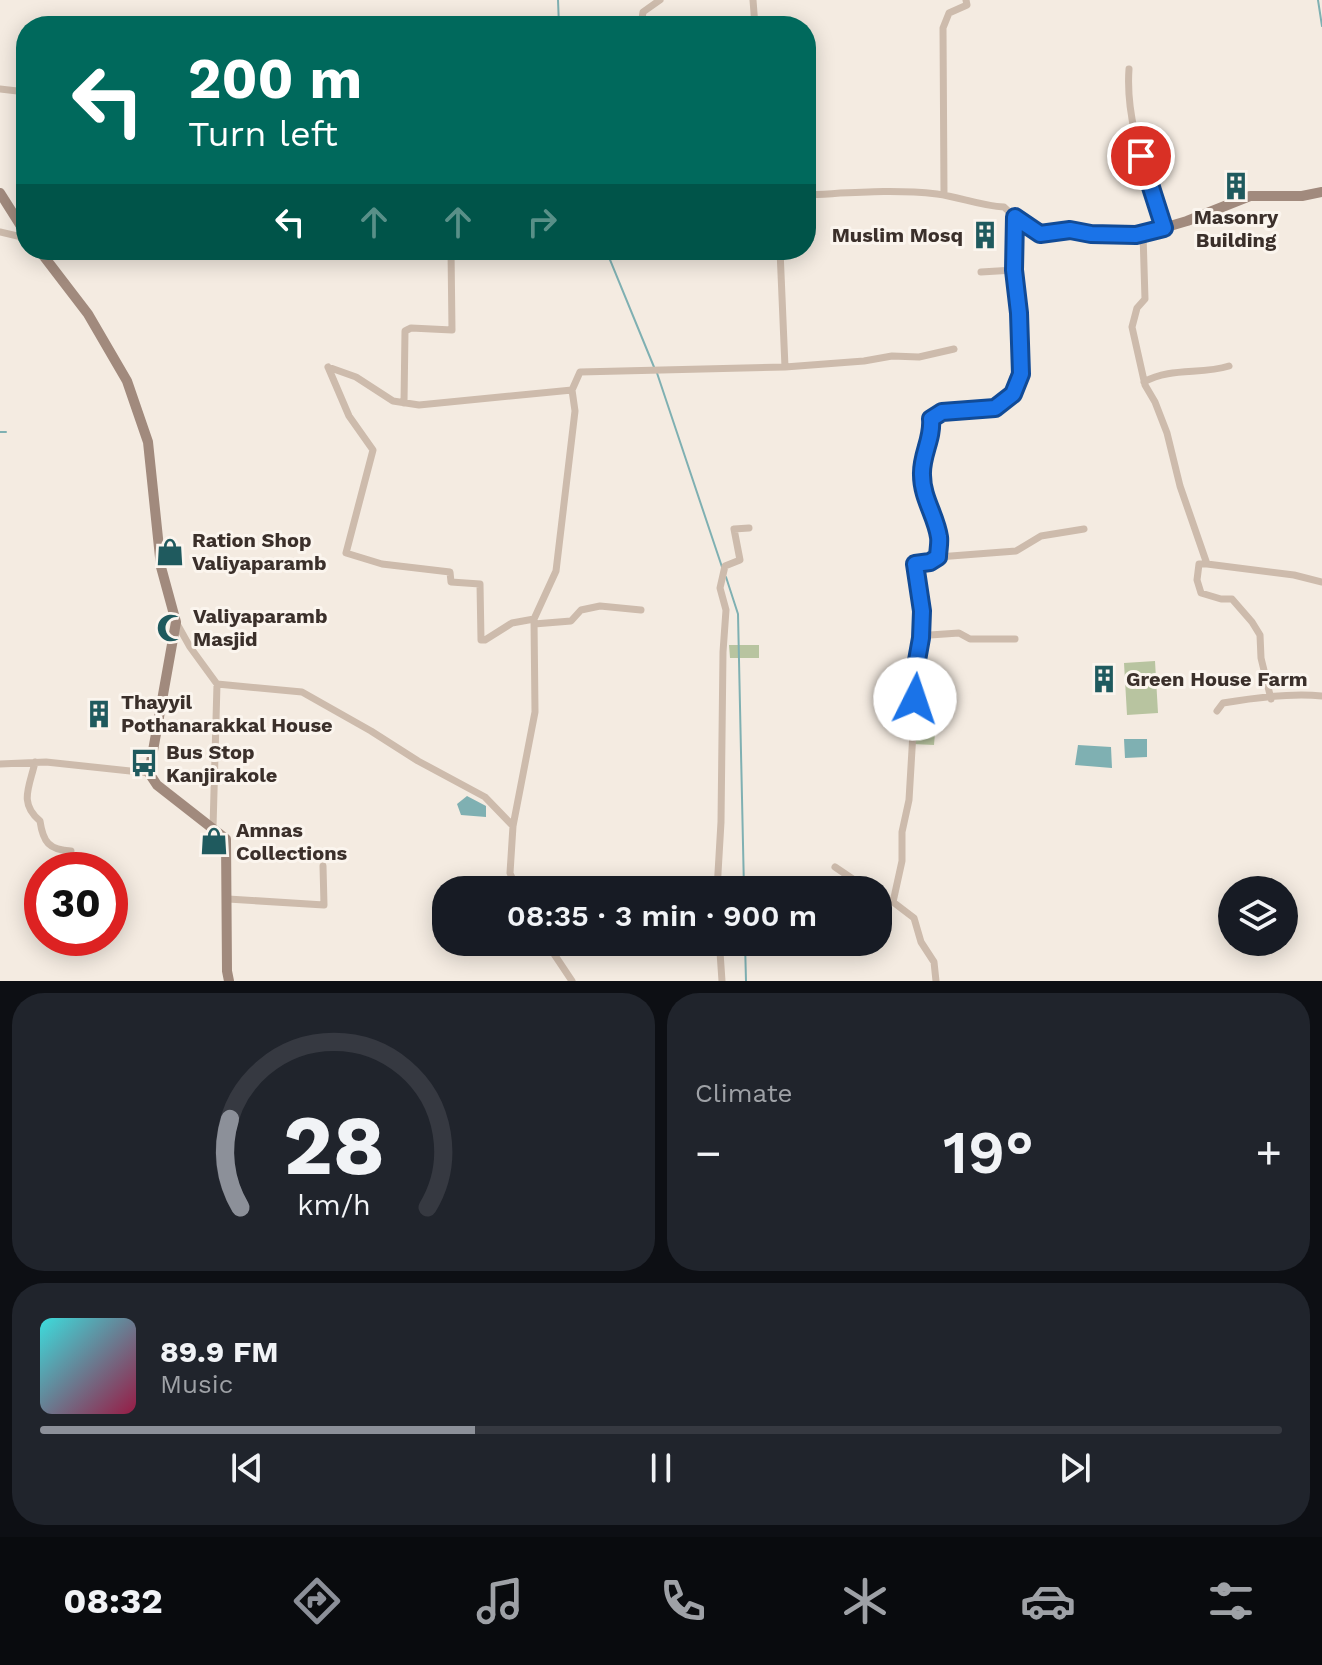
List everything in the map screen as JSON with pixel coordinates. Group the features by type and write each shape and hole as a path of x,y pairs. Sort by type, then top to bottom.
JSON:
{"main road":[{"path":"1112,235 1143,234 1250,196 1302,196 1322,192"},
{"path":"0,193 16,221"},
{"path":"47,260 88,314 127,381 148,442 161,567 176,622 149,773 157,785 226,839 229,981"}],"street":[{"path":"642,16 643,12 660,0"},
{"path":"944,195 943,28 949,13 967,5 966,0"},
{"path":"1129,69 1127,96 1134,132 1164,228"},
{"path":"816,194 846,191 944,195 983,206 1004,207 1040,234 1070,230 1112,235"},
{"path":"938,557 939,537 927,506 922,478 923,453 932,434 931,419 942,412 995,408 1013,394 1021,374 1014,270 1015,217"},
{"path":"1143,234 1145,299 1137,308 1132,327 1144,382 1167,433 1180,486 1207,564"},
{"path":"404,403 405,331 411,328 452,330 451,260"},
{"path":"780,260 785,367"},
{"path":"981,272 1014,270"},
{"path":"511,876 513,826 535,712 534,622 556,571 575,411 572,390 580,372 785,367 892,356 919,357 954,349"},
{"path":"1144,382 1175,371 1218,370 1229,366"},
{"path":"572,390 419,405 393,401 356,377 328,367 349,416 373,450 346,553 382,564 450,572 451,582 480,584 481,640 512,623 571,621 581,610 600,606 641,610"},
{"path":"718,876 726,610 720,588 725,566 740,560 734,529 749,528"},
{"path":"936,981 934,962 921,942 914,918 893,902 902,861 902,832 909,800 911,745 920,676 916,666 922,611 915,564 930,562 938,557 1016,551 1041,536 1084,529"},
{"path":"1271,699 1261,658 1260,635 1232,599 1201,593 1197,580 1199,564 1294,575 1322,582"},
{"path":"176,622 217,684 213,828"},
{"path":"921,633 959,633 970,639 1015,639"},
{"path":"217,684 302,692 485,797 513,826"},
{"path":"1217,711 1223,703 1299,694 1322,696"},
{"path":"35,762 26,803 40,821 42,838 50,847 71,851"},
{"path":"0,764 35,762 149,773"},
{"path":"228,899 324,905 323,866"},
{"path":"835,867 848,876"},
{"path":"555,956 572,981"},
{"path":"720,956 722,981"}],"green space":[{"path":"729,645 759,645 759,658 730,658"},
{"path":"1155,661 1158,713 1127,715 1124,663"},
{"path":"916,708 937,709 934,745 913,744"}],"water":[{"path":"1124,739 1147,739 1147,757 1125,758"},
{"path":"1078,745 1111,747 1112,768 1075,765"},
{"path":"467,796 486,806 486,817 461,815 457,804"}],"waterway":[{"path":"558,0 559,16"},
{"path":"1318,0 1322,26"},
{"path":"610,260 654,367"},
{"path":"657,373 722,567"},
{"path":"0,432 6,432"},
{"path":"726,577 738,614 744,876"},
{"path":"745,956 746,981"}],"place":[{"name":"Masonry Building","path":"1236,186"},
{"name":"Muslim Mosq","path":"985,235"},
{"name":"Ration Shop Valiyaparamb","path":"170,552"},
{"name":"Valiyaparamb Masjid","path":"171,628"},
{"name":"Green House Farm","path":"1104,679"},
{"name":"Thayyil Pothanarakkal House","path":"99,714"},
{"name":"Bus Stop Kanjirakole","path":"144,763"},
{"name":"Amnas Collections","path":"214,841"}],"route":[{"path":"915,699 920,676 916,666 922,611 915,564 930,562 938,557 939,537 927,506 922,478 923,453 932,434 931,419 942,412 995,408 1013,394 1021,374 1014,270 1015,217 1040,234 1070,230 1091,234 1136,235 1164,228 1141,156"}]}
